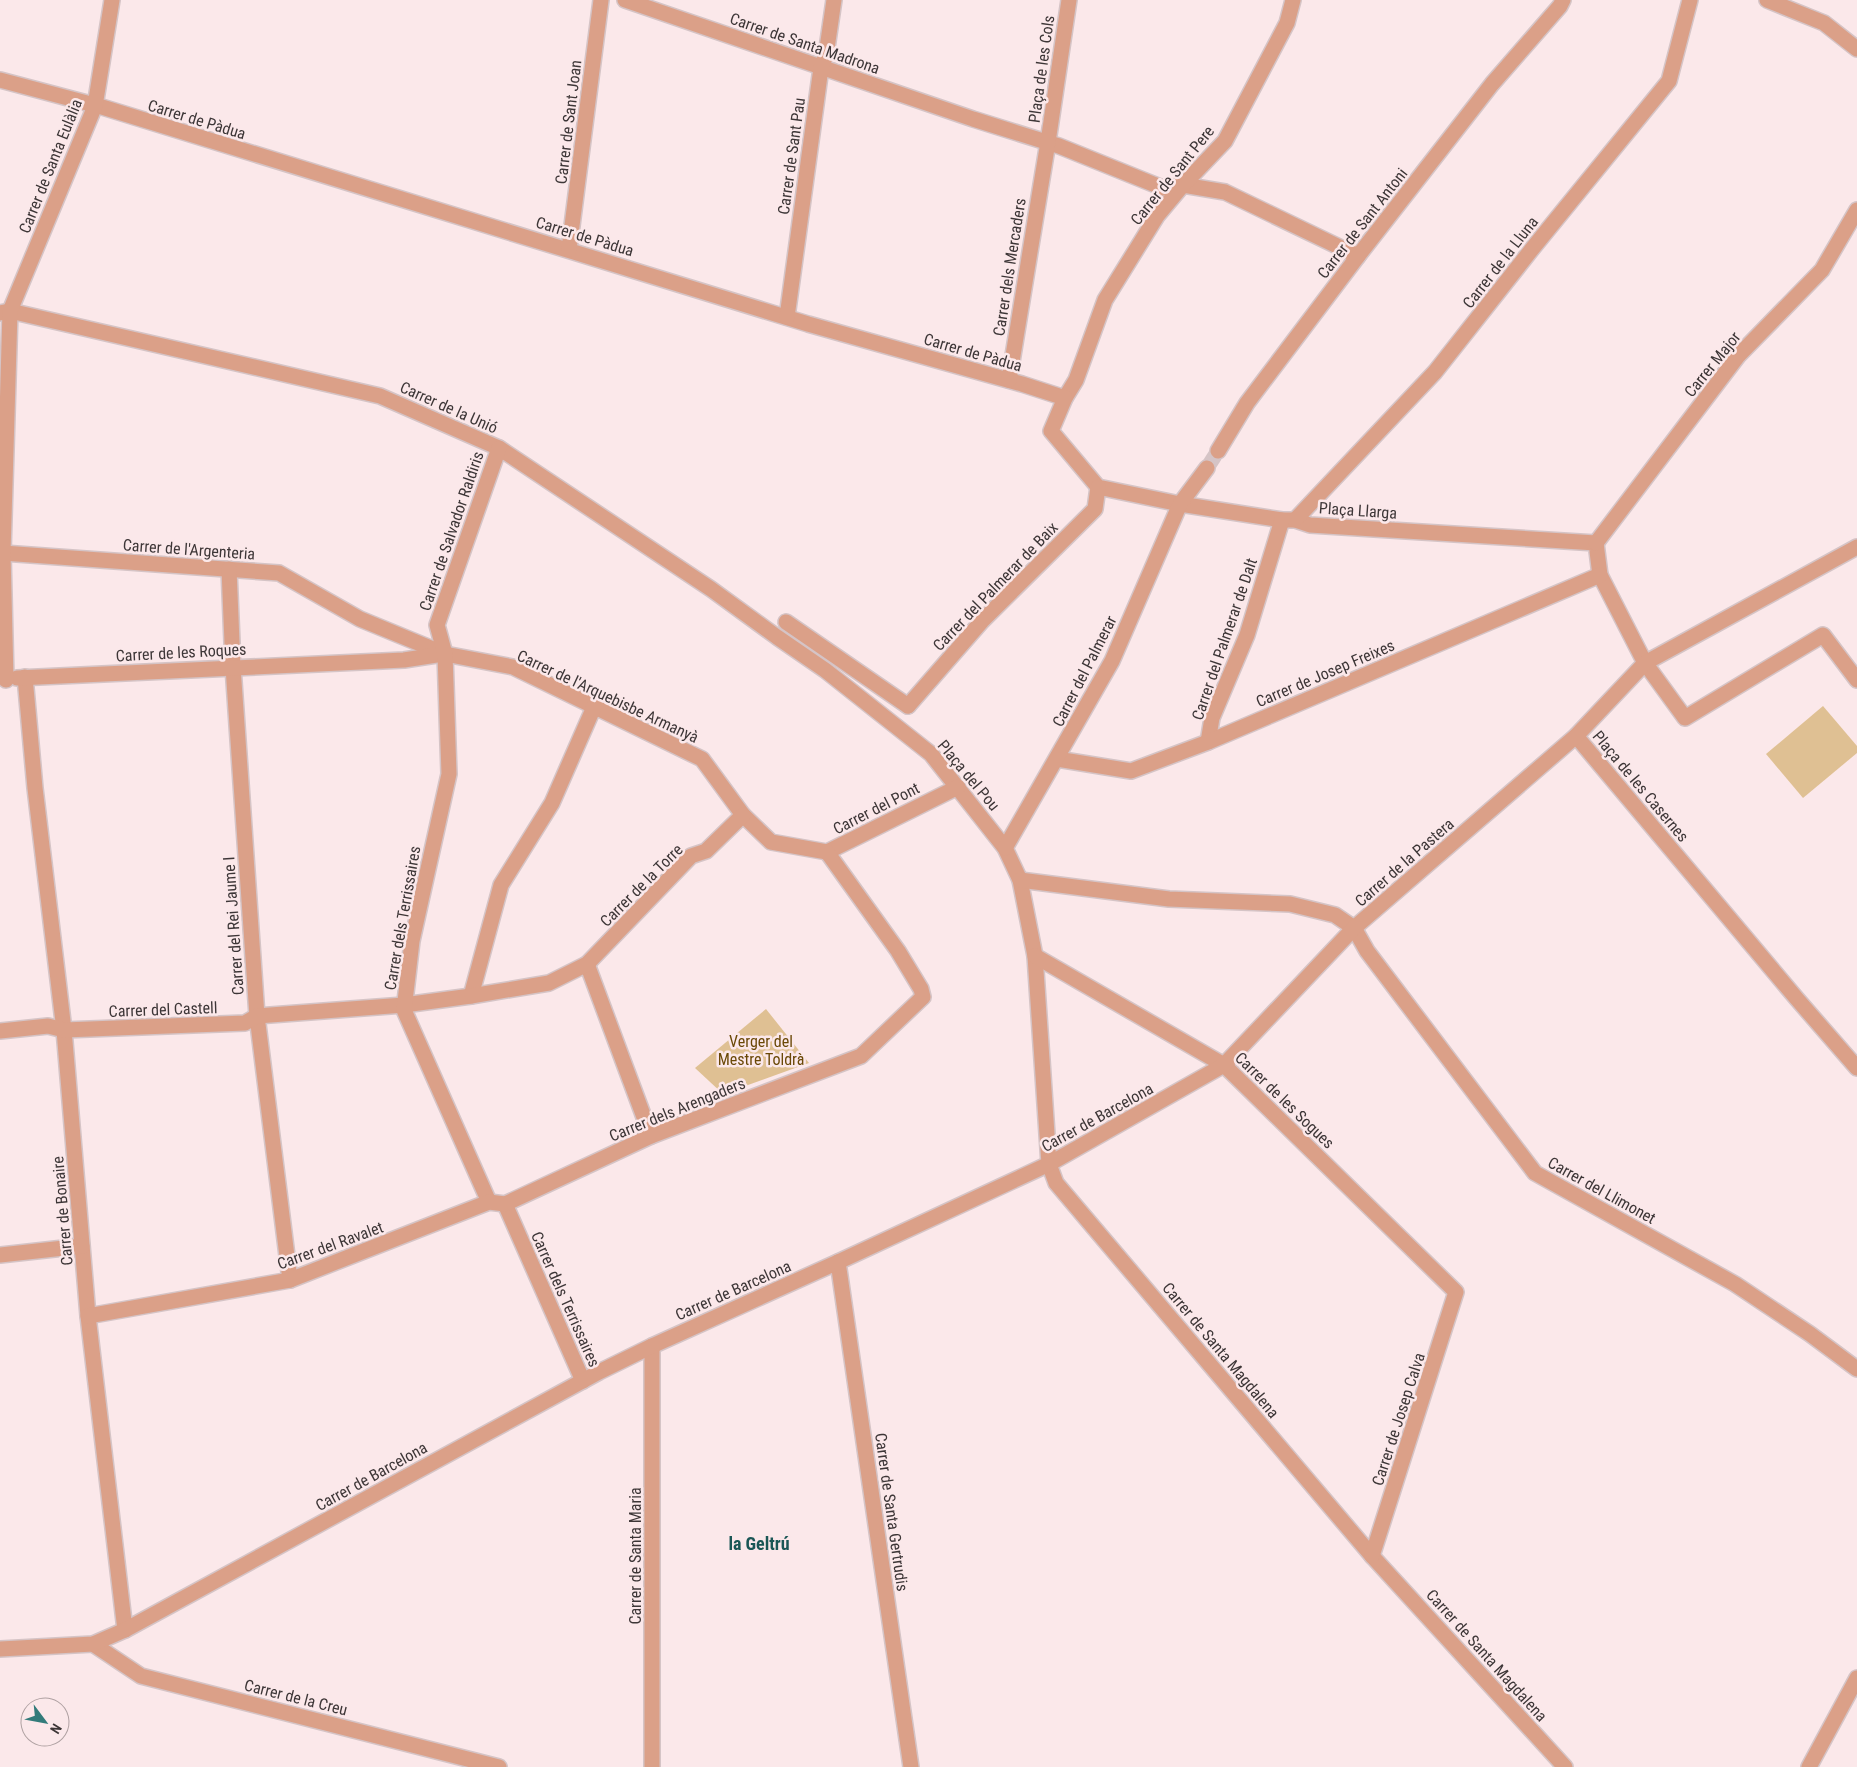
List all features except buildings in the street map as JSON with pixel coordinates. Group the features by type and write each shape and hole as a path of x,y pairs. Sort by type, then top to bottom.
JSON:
{"street":[{"name":"Carrer de Santa Eulàlia","path":"5,312 95,106 112,0"},
{"name":"Carrer de Sant Joan","path":"569,249 601,0"},
{"name":"Carrer de Santa Madrona","path":"625,0 973,119"},
{"name":"Carrer de Sant Pau","path":"787,317 821,68 826,55 834,0"},
{"name":"Plaça de les Cols","path":"1045,160 1054,144 1069,0"},
{"name":"Carrer de Sant Pere","path":"1065,398 1076,380 1105,300 1157,216 1183,185 1225,141 1287,23 1293,0"},
{"name":"Carrer de Sant Antoni","path":"1218,451 1247,403 1358,256 1492,84 1560,6 1563,0"},
{"name":"Carrer de la Lluna","path":"1289,520 1435,372 1668,81 1690,0"},
{"path":"1766,0 1824,23 1857,49"},
{"name":"Carrer de Pàdua","path":"0,80 95,106 787,317 1065,398"},
{"name":"Plaça de les Cols","path":"973,119 1054,144"},
{"path":"1054,144 1163,188 1183,185 1225,192 1358,256"},
{"name":"Carrer dels Mercaders","path":"1008,380 1045,160"},
{"name":"Carrer Major","path":"1596,543 1738,356 1822,270 1857,210"},
{"path":"3,680 5,312"},
{"name":"Carrer de la Unió","path":"5,312 380,396 499,448 712,589 825,670"},
{"path":"1065,398 1051,431 1098,487"},
{"name":"Carrer de Salvador Raldiris","path":"445,654 437,625 499,448"},
{"path":"1180,504 1207,468"},
{"name":"Plaça Llarga","path":"1098,487 1180,504 1289,520 1310,525 1596,543"},
{"name":"Carrer del Palmerar de Baix","path":"786,622 908,706 982,621 1095,509 1098,487"},
{"name":"Carrer del Palmerar","path":"1005,848 1112,660 1180,504"},
{"name":"Carrer del Palmerar de Dalt","path":"1208,742 1212,718 1247,635 1289,520"},
{"path":"1596,543 1600,575 1645,663 1685,718 1823,635 1857,680"},
{"name":"Plaça de les Casernes","path":"1857,547 1645,663 1576,736 1857,1068"},
{"name":"Carrer de l'Argenteria","path":"3,553 279,573 360,619 445,654"},
{"name":"Carrer del Rei Jaume I","path":"229,568 233,667 257,1016 290,1280"},
{"name":"Carrer de Josep Freixes","path":"1057,759 1132,771 1208,742 1600,575"},
{"name":"Carrer de les Roques","path":"3,680 25,677 233,667 339,664 404,660 445,654"},
{"name":"Carrer de l'Arquebisbe Armanyà","path":"445,654 513,667 702,760 743,814 770,842 808,849"},
{"name":"Carrer dels Terrissaires","path":"445,654 449,774 412,941 404,1010 489,1202"},
{"name":"Plaça del Pou","path":"825,670 931,754 1005,848 1020,880"},
{"name":"Carrer de Bonaire","path":"25,677 35,788 64,1030 88,1316 125,1630"},
{"path":"471,996 501,885 552,803 594,707"},
{"name":"Carrer de la Pastera","path":"1020,880 1169,898 1290,904 1335,914 1354,928 1576,736"},
{"name":"Carrer del Pont","path":"808,849 828,852 958,787"},
{"name":"Carrer de la Torre","path":"587,964 691,856 706,851 743,814"},
{"name":"Carrer dels Arengaders","path":"506,1204 651,1136 861,1056 923,997 921,989 898,950 828,852"},
{"name":"Carrer de Santa Magdalena","path":"1020,880 1035,956 1049,1164 1056,1182 1372,1556 1565,1767"},
{"name":"Carrer de Barcelona","path":"93,1644 125,1630 583,1381 652,1346 1049,1164 1224,1065 1354,928"},
{"name":"Carrer del Llimonet","path":"1354,928 1367,952 1535,1173 1735,1284 1810,1334 1857,1369"},
{"name":"Carrer de les Sogues","path":"1035,956 1224,1065 1456,1292"},
{"path":"587,964 651,1136"},
{"name":"Carrer del Castell","path":"0,1031 48,1026 64,1030 245,1023 257,1016 404,1004 471,996 549,982 587,964"},
{"path":"489,1202 506,1204"},
{"name":"Carrer del Ravalet","path":"88,1316 290,1280 489,1202"},
{"name":"Carrer dels Terrissaires","path":"506,1204 583,1381"},
{"path":"0,1255 82,1246"},
{"name":"Carrer de Santa Gertrudis","path":"838,1262 911,1767"},
{"name":"Carrer de Josep Calva","path":"1372,1556 1456,1292"},
{"name":"Carrer de Santa Maria","path":"652,1346 652,1767"},
{"path":"0,1649 93,1644"},
{"name":"Carrer de la Creu","path":"93,1644 141,1676 499,1767"},
{"path":"1809,1767 1857,1678"}],"green space":[{"path":"1823,706 1857,746 1857,753 1803,798 1766,754"},
{"name":"Verger del Mestre Toldrà","path":"766,1009 809,1063 723,1094 695,1068"}],"tunnel":[{"path":"1207,468 1218,451"}],"district":[{"name":"la Geltrú","path":"759,1544"}]}
